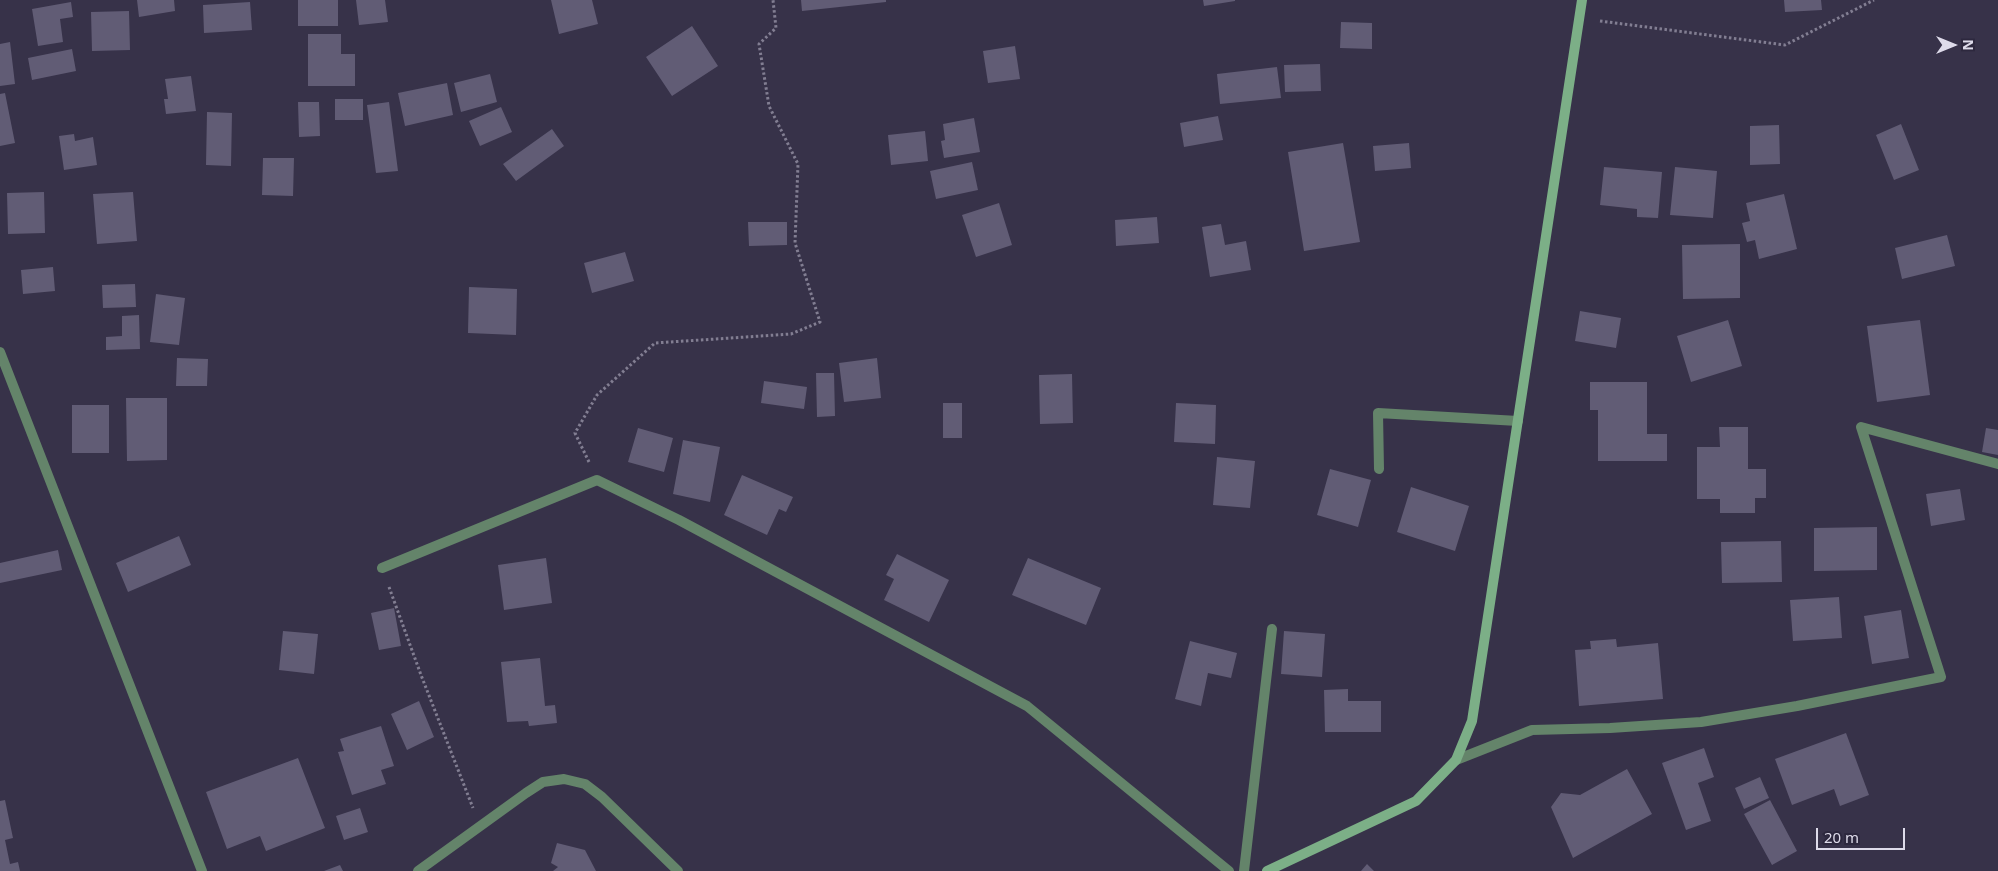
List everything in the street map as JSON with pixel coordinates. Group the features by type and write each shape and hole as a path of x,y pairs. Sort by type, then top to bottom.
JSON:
{"street":[{"path":"1268,871 1416,801 1456,760 1472,720 1582,0"},
{"path":"0,352 202,871"},
{"path":"1379,468 1378,413 1518,421"},
{"path":"1456,760 1532,730 1610,728 1701,722 1797,706 1941,676 1861,427 1998,464"},
{"path":"382,568 597,480 679,520 1027,706 1229,871"},
{"path":"1244,871 1272,629"},
{"path":"418,871 543,782 564,779 585,784 602,797 678,871"}],"path":[{"path":"597,480 575,433 597,394 656,343 791,334 820,322 795,243 798,164 769,106 759,44 776,28 773,0"},
{"path":"1579,18 1786,45 1874,0"},
{"path":"382,568 480,827"}],"building":[{"path":"137,0 174,0 175,11 139,17"},
{"path":"298,0 338,0 338,26 298,26"},
{"path":"356,0 385,0 388,22 359,25"},
{"path":"551,0 592,0 598,24 559,34"},
{"path":"801,0 886,0 886,2 802,11"},
{"path":"1203,0 1235,0 1235,1 1204,6"},
{"path":"1784,0 1821,0 1822,10 1785,12"},
{"path":"71,2 73,17 60,19 63,42 38,46 32,9"},
{"path":"250,2 252,30 204,33 203,5"},
{"path":"129,11 130,50 92,51 91,12"},
{"path":"1341,22 1372,23 1372,49 1340,48"},
{"path":"692,26 718,66 672,96 646,57"},
{"path":"308,34 341,34 341,54 355,54 355,86 308,86"},
{"path":"10,42 15,84 0,86 0,44"},
{"path":"1015,46 1020,79 988,83 983,51"},
{"path":"72,49 76,71 32,80 28,58"},
{"path":"1320,64 1321,91 1285,92 1284,65"},
{"path":"1277,67 1281,98 1220,104 1217,74"},
{"path":"490,74 497,102 461,112 454,83"},
{"path":"191,76 196,111 166,114 164,99 168,99 165,79"},
{"path":"447,83 453,115 405,126 398,93"},
{"path":"5,93 15,143 0,146 0,94"},
{"path":"335,99 363,99 363,120 335,120"},
{"path":"298,102 319,102 320,136 299,137"},
{"path":"389,102 398,171 376,173 367,105"},
{"path":"501,107 512,132 480,146 469,121"},
{"path":"207,112 232,113 231,166 206,165"},
{"path":"1218,116 1223,140 1184,147 1180,123"},
{"path":"974,118 980,152 944,158 941,141 945,140 943,124"},
{"path":"1901,124 1919,170 1894,180 1876,135"},
{"path":"1779,125 1780,164 1750,165 1750,126"},
{"path":"552,129 564,146 516,181 503,164"},
{"path":"925,131 928,161 891,165 888,135"},
{"path":"74,134 75,141 93,137 97,165 64,170 59,136"},
{"path":"1343,143 1360,242 1304,251 1288,152"},
{"path":"1409,143 1411,168 1375,171 1373,146"},
{"path":"263,158 294,158 293,196 262,195"},
{"path":"972,162 978,190 936,199 930,171"},
{"path":"1604,167 1662,172 1658,218 1637,217 1637,209 1600,205"},
{"path":"1675,167 1717,171 1713,218 1670,215"},
{"path":"44,192 45,233 8,234 7,193"},
{"path":"133,192 137,241 97,244 93,194"},
{"path":"1784,194 1797,249 1759,259 1755,240 1747,242 1742,223 1750,221 1746,203"},
{"path":"999,203 1012,245 976,257 962,215"},
{"path":"1157,217 1159,243 1116,246 1115,220"},
{"path":"748,222 787,222 787,245 749,246"},
{"path":"1221,224 1225,245 1246,241 1251,270 1210,277 1202,227"},
{"path":"1947,235 1955,266 1902,279 1895,248"},
{"path":"1740,244 1740,298 1683,299 1682,245"},
{"path":"625,252 634,281 592,293 584,263"},
{"path":"53,267 55,291 23,294 21,270"},
{"path":"135,284 136,307 103,308 102,285"},
{"path":"469,287 517,289 516,335 468,333"},
{"path":"156,294 185,298 179,345 150,342"},
{"path":"1580,311 1621,318 1616,348 1575,341"},
{"path":"139,315 140,349 106,350 106,337 122,336 122,316"},
{"path":"1728,320 1742,366 1691,382 1677,336"},
{"path":"1920,320 1930,395 1877,402 1867,326"},
{"path":"177,358 208,359 207,386 176,386"},
{"path":"877,358 881,398 844,402 839,363"},
{"path":"816,373 834,373 835,416 817,417"},
{"path":"1072,374 1073,423 1040,424 1039,375"},
{"path":"764,381 807,387 804,409 761,403"},
{"path":"1590,382 1647,382 1647,434 1667,434 1667,461 1598,461 1598,410 1590,410"},
{"path":"126,398 167,398 167,460 127,461"},
{"path":"943,403 962,403 962,438 943,438"},
{"path":"1176,403 1216,405 1215,444 1174,442"},
{"path":"72,405 109,405 109,453 72,453"},
{"path":"1719,427 1748,427 1748,469 1766,469 1766,498 1755,498 1755,513 1720,513 1720,499 1697,499 1697,447 1720,447"},
{"path":"638,428 673,438 664,472 628,462"},
{"path":"1986,428 1998,430 1998,455 1982,452"},
{"path":"683,440 720,447 710,502 673,494"},
{"path":"1217,457 1255,461 1250,508 1213,505"},
{"path":"1330,469 1371,480 1358,527 1317,515"},
{"path":"742,475 793,497 786,512 779,509 767,535 724,515"},
{"path":"1411,487 1469,506 1455,551 1397,532"},
{"path":"1960,489 1965,520 1931,526 1926,494"},
{"path":"1877,527 1877,570 1814,571 1814,528"},
{"path":"179,536 191,565 128,592 116,563"},
{"path":"1781,541 1782,582 1722,583 1721,542"},
{"path":"58,550 62,570 0,583 0,563"},
{"path":"897,554 949,580 929,622 884,600 894,579 886,575"},
{"path":"546,558 552,603 504,610 498,565"},
{"path":"1028,558 1101,588 1086,625 1012,595"},
{"path":"1839,597 1842,638 1793,641 1790,600"},
{"path":"394,608 401,646 379,650 371,613"},
{"path":"1901,610 1909,658 1872,664 1864,616"},
{"path":"283,631 318,634 314,674 279,670"},
{"path":"1284,631 1325,634 1322,677 1281,674"},
{"path":"1616,639 1617,647 1658,643 1663,699 1579,706 1575,650 1591,649 1590,641"},
{"path":"1190,641 1237,653 1231,678 1208,673 1201,706 1175,699"},
{"path":"540,658 545,706 555,705 557,723 529,726 528,721 507,722 501,662"},
{"path":"1348,689 1348,701 1381,701 1381,732 1325,732 1324,690"},
{"path":"419,701 434,737 407,750 391,714"},
{"path":"381,726 394,766 381,770 386,784 352,795 338,752 344,751 340,739"},
{"path":"1846,733 1869,795 1840,806 1834,789 1792,805 1775,759"},
{"path":"1704,748 1714,777 1698,783 1711,821 1686,830 1662,763"},
{"path":"298,758 325,828 266,851 260,836 227,849 206,792"},
{"path":"1627,769 1652,814 1573,858 1551,807 1561,793 1580,795"},
{"path":"1760,777 1769,798 1744,809 1735,788"},
{"path":"5,800 13,838 5,840 10,864 18,862 20,871 0,871 0,801"},
{"path":"1770,800 1797,851 1772,865 1744,814"},
{"path":"360,808 368,832 344,840 336,816"},
{"path":"557,843 585,850 596,871 553,871 558,867 551,863"},
{"path":"1367,864 1374,871 1361,871"},
{"path":"340,865 343,871 324,871"}]}
